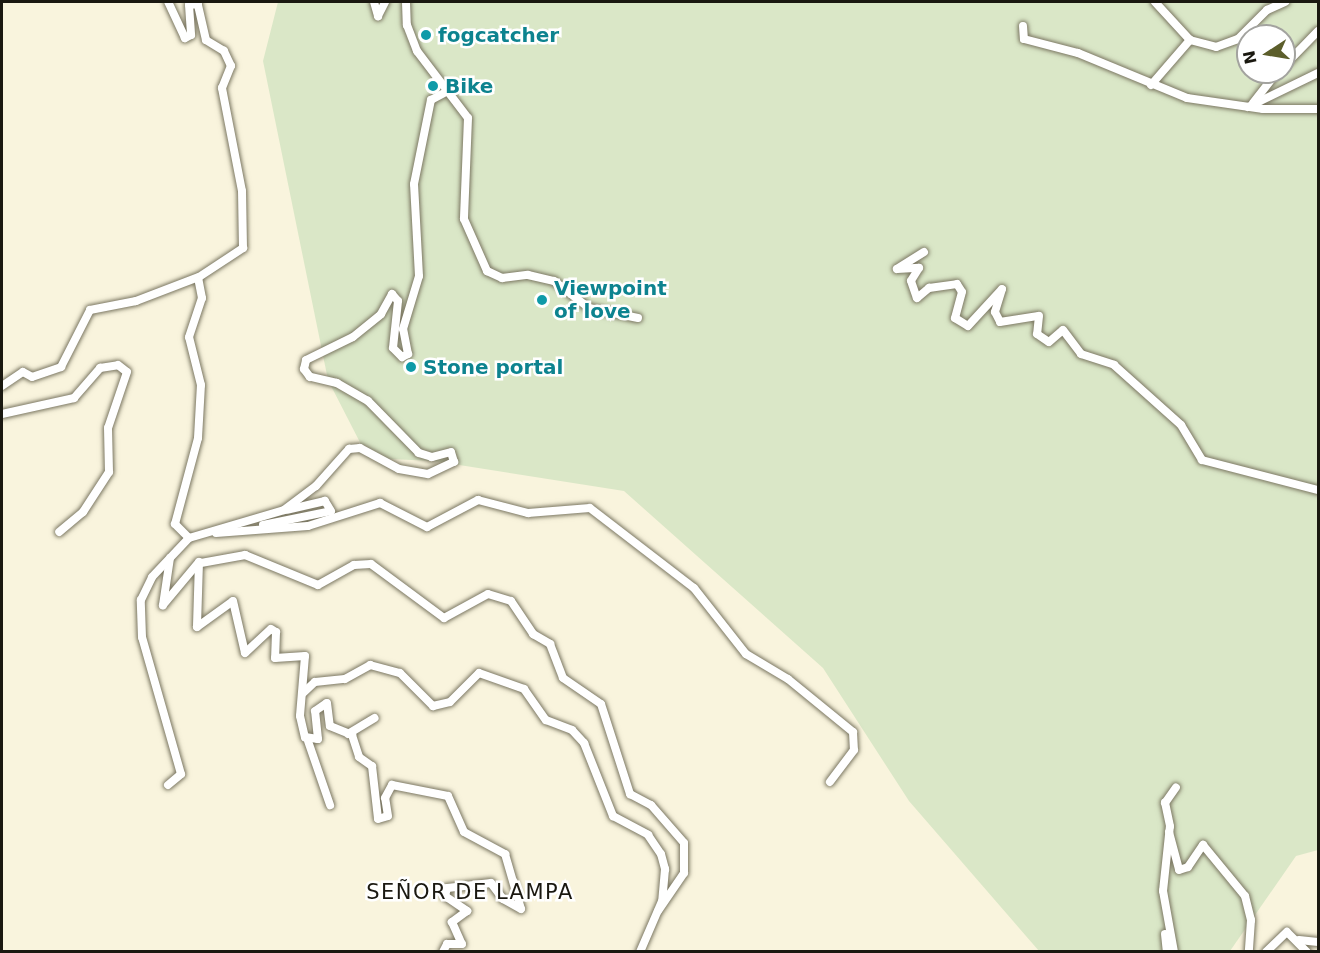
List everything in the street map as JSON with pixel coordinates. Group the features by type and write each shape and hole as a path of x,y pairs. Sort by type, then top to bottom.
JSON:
{"street":[{"path":"2,386 23,372 32,377 62,367 90,310 136,300 198,278 234,257 244,243 242,191 222,88 231,66 224,51 206,40 198,4 189,5 191,35 185,38 168,2"},
{"path":"374,2 378,16 385,2"},
{"path":"406,2 407,25 417,51 468,118 464,219 487,271 502,278 528,275 554,281 589,308 638,318"},
{"path":"1155,2 1190,40 1207,46 1229,44 1285,2"},
{"path":"1023,26 1024,39 1078,53 1151,85 1198,101 1318,109"},
{"path":"1296,54 1318,31"},
{"path":"1151,85 1190,40"},
{"path":"1250,105 1318,73"},
{"path":"1250,105 1267,84"},
{"path":"284,510 316,486 334,459 354,448 399,468 428,474 454,462 451,452 432,457 419,453 368,401 337,383 310,377 304,369 306,360 352,337 381,314 392,294 398,301 393,348 402,357 408,354 403,329 419,276 414,184 431,100 448,91"},
{"path":"924,252 897,269 919,268 911,281 917,298 929,288 957,284 962,292 955,318 968,326 1002,289 995,312 1000,322 1036,315 1037,334 1049,342 1063,330 1081,354 1114,365 1181,425 1202,460 1318,489"},
{"path":"189,538 175,524 198,438 201,385 189,337 202,298 198,278"},
{"path":"2,414 74,398 100,368 118,365 127,372 108,428 109,472 83,512 59,532"},
{"path":"260,526 308,526 380,503 427,527 478,500 528,513 590,508 694,588 746,654 796,685 853,732 854,750 830,782"},
{"path":"168,785 181,774 146,658 141,600 170,558 189,538 331,511 325,501 284,510 210,534"},
{"path":"170,558 161,602 165,606 191,566 245,555 318,585 354,565 371,564 444,618 488,594 511,601 533,634 550,644 563,678 601,704 630,794 651,805 684,843 684,873 658,911 640,951"},
{"path":"201,563 197,627 235,602 245,653 271,629 276,632 275,658 305,656 300,716 330,805"},
{"path":"303,693 315,682 345,679 370,665 400,673 433,706 450,702 478,673 518,684 546,720 577,733 613,816 648,835 661,854 665,876 658,911"},
{"path":"308,741 320,735 315,711 322,703 331,707 330,726 348,734 358,757 372,766 378,819 388,816 385,798 392,785 448,796 464,832 505,854 521,909 503,899 491,883 447,888 445,896 466,911 452,922 462,944 447,944 443,951"},
{"path":"348,734 375,718"},
{"path":"1176,787 1165,803 1169,832 1179,870 1188,867 1203,845 1245,896 1251,920 1249,951"},
{"path":"1167,951 1163,904 1169,832"},
{"path":"1163,904 1174,951"},
{"path":"1266,951 1287,932 1307,951"},
{"path":"1298,940 1318,942"}],"green space":[{"path":"278,2 1318,2 1318,850 1296,856 1230,951 1039,951 909,801 823,668 624,491 434,461 368,458 328,380 263,61"}],"place":[{"name":"fogcatcher","path":"426,35"},
{"name":"Bike","path":"433,86"},
{"name":"Viewpoint of love","path":"542,300"},
{"name":"Stone portal","path":"411,367"}],"district":[{"name":"SEÑOR DE LAMPA","path":"470,892"}]}
